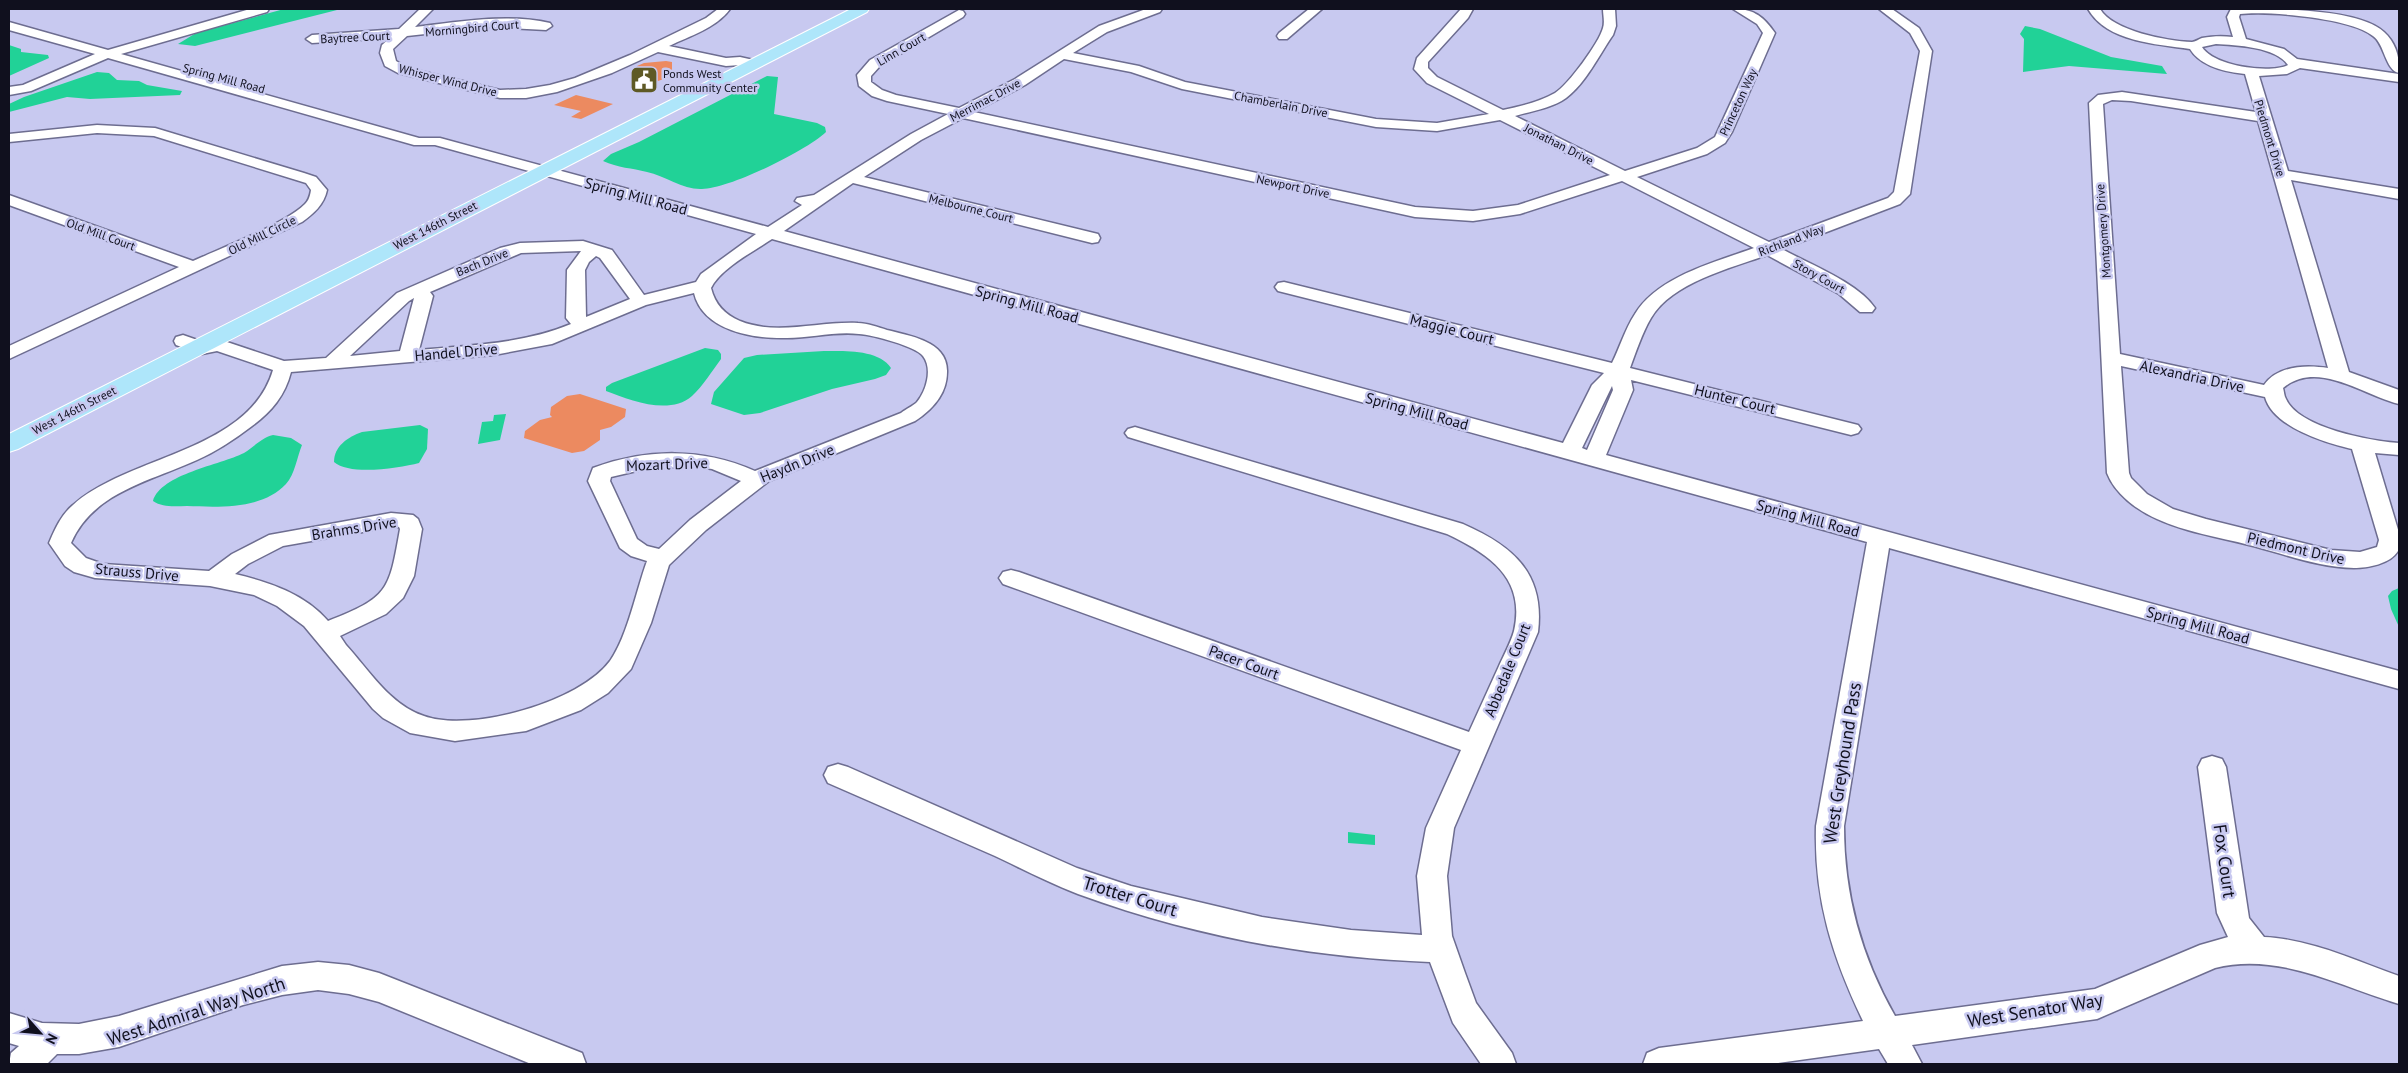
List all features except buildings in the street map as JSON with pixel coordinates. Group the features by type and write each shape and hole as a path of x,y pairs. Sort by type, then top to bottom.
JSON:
{"main road":[{"name":"West 146th Street","path":"9,444 194,345 746,62 844,9"},
{"name":"West 146th Street","path":"746,62 862,9"},
{"name":"West 146th Street","path":"9,429 194,345"}],"street":[{"path":"10,91 26,88 110,50 242,9"},
{"path":"110,50 263,9"},
{"name":"Whisper Wind Drive","path":"427,9 398,35 386,53 390,63 410,73 501,94 536,92 563,87 661,45"},
{"path":"661,45 718,16 724,9"},
{"name":"Merrimac Drive","path":"705,282 764,232 815,204 818,199 850,178 916,138 1020,82 1103,28 1156,9"},
{"path":"1283,36 1316,9"},
{"name":"Jonathan Drive","path":"1467,9 1464,15 1424,57 1421,68 1432,80 1770,249"},
{"name":"Chamberlain Drive","path":"1061,55 1134,69 1182,85 1388,125 1449,126 1540,105 1568,90 1607,35 1610,26 1609,9"},
{"name":"Princeton Way","path":"1624,176 1702,151 1720,140 1769,33 1761,21 1739,9"},
{"name":"Richland Way","path":"1569,453 1602,385 1619,370 1643,315 1669,289 1700,274 1894,201 1902,194 1926,51 1915,30 1885,9"},
{"path":"2094,9 2099,18 2121,30 2195,46 2210,40 2241,42 2282,53 2295,64 2399,78"},
{"path":"2241,42 2233,18 2235,11 2240,10 2269,10 2347,21 2364,26 2380,35 2399,69"},
{"name":"Linn Court","path":"959,14 875,63 866,71 863,80 868,87 883,95 962,113"},
{"name":"Spring Mill Road","path":"9,18 419,142 435,141 2399,680"},
{"name":"Morningbird Court","path":"398,35 506,23 546,26"},
{"name":"Spring Mill Road","path":"9,26 110,50"},
{"name":"Baytree Court","path":"312,39 353,39 398,35"},
{"path":"661,45 726,62 746,62"},
{"path":"2195,46 2197,53 2208,60 2251,71 2284,72 2294,68 2295,64"},
{"name":"Piedmont Drive","path":"2251,71 2262,117 2281,174 2340,376"},
{"name":"Montgomery Drive","path":"2157,510 2139,499 2125,487 2118,473 2096,103 2103,98 2131,97 2262,117"},
{"name":"Newport Drive","path":"962,113 1376,204 1437,215 1473,216 1506,212 1624,176"},
{"name":"Old Mill Circle","path":"9,138 97,129 155,132 300,176 316,184 318,198 301,216 9,353"},
{"path":"2281,174 2399,194"},
{"name":"Melbourne Court","path":"850,178 1092,238"},
{"name":"Old Mill Court","path":"9,200 194,267"},
{"name":"Bach Drive","path":"330,364 396,303 416,290 472,265 520,248 558,246 594,249"},
{"path":"584,325 575,318 576,270 582,258 594,249 606,254 640,301"},
{"name":"Story Court","path":"1770,249 1845,290 1866,308"},
{"name":"Handel Drive","path":"194,345 199,354 238,367 258,369 518,346 552,338 640,301 705,282"},
{"name":"Haydn Drive","path":"434,730 479,729 526,721 572,703 599,686 622,663 639,623 654,570 662,558 698,525 756,479 870,434 917,412 930,400 938,371 936,360 928,349 919,344 859,328 785,333 755,330 734,325 717,316 710,309 702,293 705,282"},
{"name":"Maggie Court","path":"1284,287 1619,370"},
{"path":"408,357 424,296 416,290"},
{"name":"Alexandria Drive","path":"2112,358 2272,393"},
{"name":"Strauss Drive","path":"283,367 276,389 269,400 237,428 202,450 132,479 98,496 70,522 60,543 68,557 87,568 120,573 215,578 266,592 282,599 307,614 382,702 406,720 434,730"},
{"path":"1594,460 1623,390 1619,370"},
{"name":"Hunter Court","path":"1619,370 1851,428"},
{"path":"2399,398 2370,385 2340,376 2322,374 2294,374 2278,380 2273,386 2272,393 2282,407 2303,423 2326,435 2362,446 2399,449"},
{"name":"Abbedale Court","path":"1135,433 1455,530 1482,542 1496,552 1518,576 1526,590 1529,617 1526,632 1440,828 1432,876 1433,907 1441,949 1464,1012 1500,1064"},
{"name":"Piedmont Drive","path":"2157,510 2201,525 2331,558 2351,561 2380,556 2387,551 2390,540 2362,446"},
{"name":"Mozart Drive","path":"662,558 641,552 633,548 628,542 598,481 601,473 618,466 701,461 716,463 756,479"},
{"name":"Brahms Drive","path":"215,578 240,559 277,540 391,520 405,520 410,524 411,529 401,582 396,592 379,606 324,633"},
{"name":"West Greyhound Pass","path":"1879,538 1830,826 1828,855 1838,921 1859,980 1886,1033 1906,1064"},
{"name":"Pacer Court","path":"1011,578 1476,745"},
{"name":"Fox Court","path":"2212,767 2232,914 2238,927 2255,950"},
{"name":"Trotter Court","path":"838,775 1086,884 1149,904 1218,923 1329,942 1389,949 1441,949"},
{"name":"West Senator Way","path":"1659,1064 2097,1004 2211,955 2231,950 2282,952 2306,958 2399,990"},
{"name":"West Admiral Way North","path":"9,1028 19,1036 34,1054 102,1043 146,1030 250,990 290,980 318,976 346,978 364,982 570,1064"}],"shaded area":[{"path":"284,9 341,9 195,46 178,44 196,33"},
{"path":"2025,26 2040,29 2111,57 2162,66 2167,74 2069,66 2023,72 2024,39 2020,34"},
{"path":"9,45 21,49 21,52 48,55 49,58 9,76"},
{"path":"672,62 672,76 647,85 631,80 637,77 637,66 644,63"},
{"path":"97,72 109,73 117,80 139,81 147,85 182,91 180,95 90,99 67,97 9,112 9,104 24,97"},
{"path":"767,76 778,77 774,114 817,123 825,127 826,132 802,149 767,168 730,183 695,189 654,174 620,167 603,161 611,154 639,142"},
{"path":"576,95 613,104 581,119 571,117 581,111 554,105"},
{"path":"705,348 718,350 721,354 721,359 704,383 692,396 683,402 661,406 638,402 606,391 606,387 612,383"},
{"path":"850,351 870,354 878,357 891,368 886,375 875,379 832,389 760,413 744,415 711,404 714,392 744,358 757,355"},
{"path":"580,394 626,409 625,417 611,427 600,430 600,440 584,451 572,453 524,438 525,431 540,420 552,417 550,415 551,407 567,396"},
{"path":"506,414 500,440 478,444 482,422 493,421 494,415"},
{"path":"420,425 428,429 427,449 419,463 388,469 363,470 351,469 334,462 336,451 339,447 347,439 357,434"},
{"path":"273,435 291,438 302,445 292,475 286,484 265,499 252,503 226,506 170,506 161,505 153,501 158,492 179,477 244,453 261,440"},
{"path":"2399,588 2399,627 2391,609 2388,596 2392,591"},
{"path":"1348,832 1375,835 1375,845 1348,843"}],"place":[{"name":"Ponds West Community Center","path":"644,80"}]}
